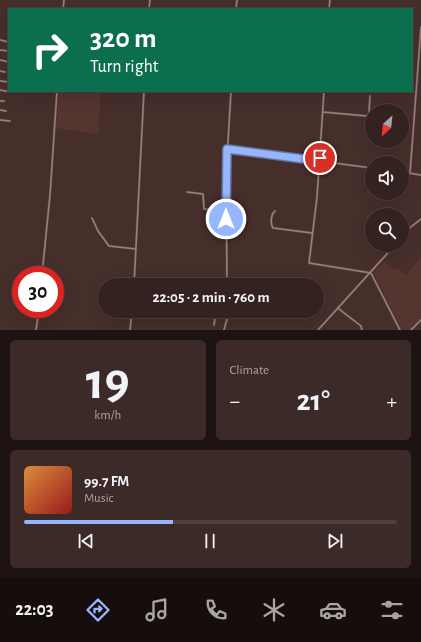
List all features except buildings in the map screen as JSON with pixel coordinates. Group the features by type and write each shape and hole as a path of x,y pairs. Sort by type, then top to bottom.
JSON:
{"street":[{"path":"421,27 410,173 421,175"},
{"path":"0,71 5,72"},
{"path":"43,266 50,195 57,92"},
{"path":"134,278 144,92"},
{"path":"227,278 227,149 230,92"},
{"path":"324,92 310,264 371,273"},
{"path":"323,112 367,116 369,113 370,96"},
{"path":"0,110 6,111"},
{"path":"0,120 10,121"},
{"path":"227,149 365,167"},
{"path":"187,192 202,194 204,209 226,211"},
{"path":"275,211 272,214 273,228 312,233"},
{"path":"92,218 98,231 108,246 136,249"},
{"path":"409,228 421,219"},
{"path":"318,330 339,309 389,252"},
{"path":"371,273 400,330"},
{"path":"339,309 358,324 362,330"},
{"path":"36,330 38,318"},
{"path":"130,330 131,318"},
{"path":"214,325 215,318"},
{"path":"224,330 227,318"},
{"path":"411,330 421,320"}],"shaded area":[{"path":"59,92 101,92 98,134 56,128"},
{"path":"421,257 421,320 411,330 402,330 374,273 384,262 396,270 399,269 406,275"}],"route":[{"path":"226,219 227,149 319,161 320,158"}]}
